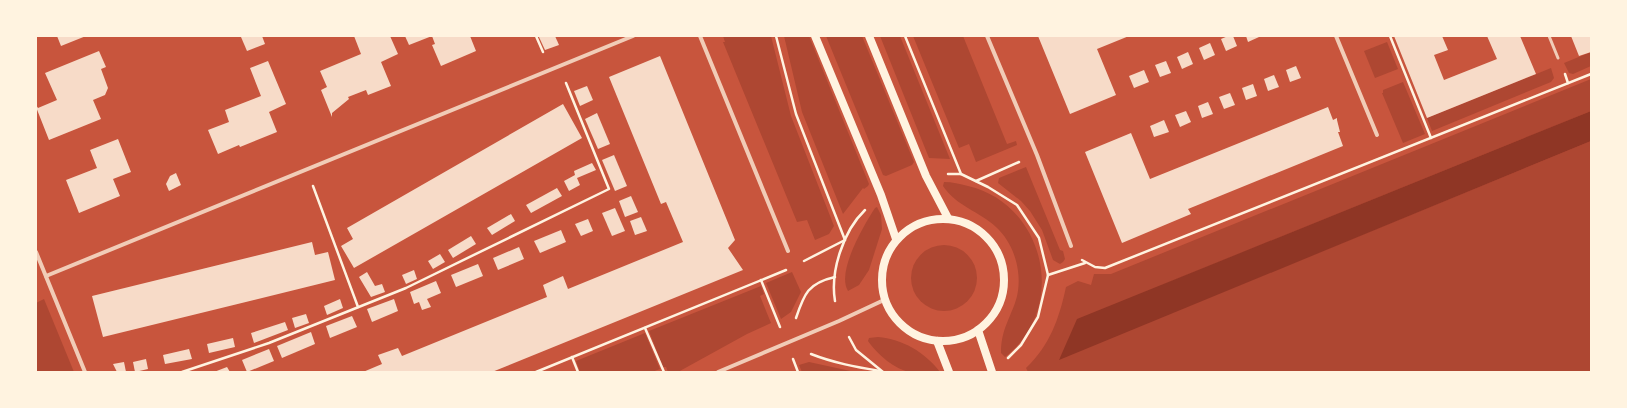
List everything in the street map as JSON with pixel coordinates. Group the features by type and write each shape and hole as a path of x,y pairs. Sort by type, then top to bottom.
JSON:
{"main road":[{"path":"815,36 881,196 896,239"},
{"path":"869,36 926,176 948,218"},
{"path":"948,218 968,224 986,236 999,254 1004,274 1002,296 993,315 978,330 958,339 937,341 914,334 896,320 884,300 881,278 885,257 896,239 911,227 929,220 948,218"},
{"path":"978,330 992,372"},
{"path":"937,341 949,372"}],"street":[{"path":"46,276 633,36"},
{"path":"700,36 788,251"},
{"path":"987,36 1037,154 1071,246"},
{"path":"1336,36 1377,135"},
{"path":"36,252 85,372"},
{"path":"718,372 833,324 884,300"}],"lane":[{"path":"1549,36 1558,58"}],"path":[{"path":"536,372 794,266 845,240 796,114 776,36"},
{"path":"905,36 961,174 1017,205 1039,238 1048,275 1038,317 1021,345 1005,361"},
{"path":"1390,36 1432,138"},
{"path":"182,372 269,343 406,288 609,188 559,66"},
{"path":"1071,246 1076,255 1085,263 1095,267 1105,268 1591,74"},
{"path":"976,181 1037,154"},
{"path":"307,170 358,307"},
{"path":"788,251 794,266"},
{"path":"1048,275 1085,263"},
{"path":"645,328 664,372"},
{"path":"572,358 578,372"}],"shaded area":[{"path":"723,36 771,36 791,116 834,226 829,234 815,240 807,220 797,222 723,42 725,42"},
{"path":"784,36 809,36 869,184 864,189 863,188 843,214 802,112"},
{"path":"826,36 862,36 914,162 912,165 886,176 883,175"},
{"path":"880,36 900,36 950,159 929,158"},
{"path":"913,36 963,36 1007,144 1016,141 1017,145 976,162 969,144 959,148"},
{"path":"1387,42 1398,69 1375,78 1364,51"},
{"path":"1591,52 1591,66 1573,74 1569,73 1564,63"},
{"path":"1551,68 1554,78 1551,82 1432,131 1427,118"},
{"path":"1591,79 1591,111 1162,285 1059,359 1591,141 1591,372 1028,372 1026,368 1047,341 1057,321 1066,287 1078,281 1091,285 1094,274 1111,274"},
{"path":"1403,82 1425,134 1403,143 1382,93 1383,90"},
{"path":"1591,111 1591,141 1059,360 1077,319"},
{"path":"1026,167 1060,250 1063,251 1065,259 1060,264 1053,260 1042,230 1030,211 1021,201 998,183 999,178"},
{"path":"944,182 968,186 994,197 1015,213 1030,235 1039,260 1042,286 1037,312 1025,336 1005,357 1001,353 1002,339 1005,327 1015,303 1019,283 1013,252 1003,234 989,221 954,199 943,186"},
{"path":"877,207 881,215 882,229 869,270 859,285 848,291 845,283 848,261 858,237"},
{"path":"944,245 957,247 967,255 975,265 977,278 975,291 967,301 957,309 944,311 931,309 921,301 913,291 911,278 913,265 921,255 931,247"},
{"path":"792,272 801,292 791,312 781,319 766,283"},
{"path":"761,286 764,294 760,296 771,323 747,334 678,372 668,372 666,367 663,367 649,331"},
{"path":"44,299 74,372 36,372 36,303"},
{"path":"645,333 660,369 652,372 580,372 576,361"},
{"path":"878,337 896,340 912,348 927,358 940,372 911,372 905,371 893,365 881,356 868,341 869,338"},
{"path":"809,362 855,372 802,372 799,365"}],"building":[{"path":"57,36 86,36 61,46"},
{"path":"262,36 265,44 247,51 241,37"},
{"path":"354,36 390,36 398,54 381,62 391,86 368,95 366,90 348,97 349,99 332,113 332,117 321,90 327,87 320,71 361,54"},
{"path":"405,36 432,36 409,45"},
{"path":"432,36 470,36 476,51 441,66 432,45 435,44"},
{"path":"555,36 559,45 545,50 539,37"},
{"path":"1038,36 1129,36 1097,49 1116,95 1070,114"},
{"path":"1228,36 1233,36 1237,46 1226,51 1221,39"},
{"path":"1246,36 1259,36 1259,37 1248,42"},
{"path":"1394,36 1442,36 1448,50 1434,55 1444,80 1497,59 1487,36 1520,36 1536,74 1427,118"},
{"path":"1571,36 1591,36 1591,52 1579,56"},
{"path":"1210,43 1215,55 1204,60 1199,48"},
{"path":"99,51 106,67 101,69 108,88 105,95 93,100 101,119 49,140 36,107 36,105 38,108 57,100 45,73"},
{"path":"1188,52 1193,64 1182,69 1177,57"},
{"path":"660,56 735,240 728,248 743,270 492,372 363,372 382,364 378,355 398,348 402,356 547,297 543,285 563,276 568,289 683,242 666,202 661,204 609,77"},
{"path":"268,61 286,104 269,112 277,132 218,154 208,130 229,122 225,110 261,96 250,68"},
{"path":"1166,61 1171,73 1160,77 1155,65"},
{"path":"1296,66 1301,78 1290,82 1286,70"},
{"path":"1144,70 1149,82 1134,88 1129,76"},
{"path":"1274,75 1279,87 1268,91 1264,79"},
{"path":"1253,84 1257,96 1246,100 1242,88"},
{"path":"587,86 593,100 580,106 574,91"},
{"path":"1230,93 1235,105 1224,109 1219,97"},
{"path":"1208,102 1213,114 1202,118 1198,106"},
{"path":"563,104 582,138 354,268 341,246 353,239 347,228"},
{"path":"1328,107 1333,120 1337,118 1340,132 1338,132 1343,146 1188,209 1191,214 1122,243 1085,152 1131,133 1150,179"},
{"path":"1186,111 1191,122 1180,127 1175,115"},
{"path":"597,113 610,144 598,149 585,119"},
{"path":"1164,120 1169,132 1154,137 1150,126"},
{"path":"118,139 131,172 113,179 120,196 79,213 66,180 97,168 90,150"},
{"path":"614,155 627,186 615,191 602,160"},
{"path":"592,163 596,170 577,178 580,185 569,191 564,181 575,175 574,171"},
{"path":"176,173 181,185 169,191 166,184 170,176"},
{"path":"557,188 562,196 531,213 526,205"},
{"path":"631,196 638,212 625,217 619,201"},
{"path":"615,208 625,231 612,236 602,213"},
{"path":"511,214 515,221 492,235 487,228"},
{"path":"641,217 647,231 635,235 630,221"},
{"path":"588,219 593,231 581,236 575,224"},
{"path":"561,230 566,242 540,253 534,241"},
{"path":"471,236 476,244 453,258 448,250"},
{"path":"312,242 315,255 328,252 335,280 103,337 92,296"},
{"path":"519,247 524,259 498,270 493,258"},
{"path":"440,254 445,262 433,269 428,261"},
{"path":"478,264 483,276 456,287 451,275"},
{"path":"414,270 417,279 406,284 402,275"},
{"path":"367,272 375,286 382,284 385,292 371,297 359,277"},
{"path":"436,281 441,293 427,299 431,307 422,310 419,302 414,304 410,292"},
{"path":"340,299 343,308 327,315 324,306"},
{"path":"394,299 398,311 372,322 367,309"},
{"path":"306,314 309,323 295,328 292,318"},
{"path":"352,316 357,327 330,338 326,326"},
{"path":"285,322 288,330 254,343 251,333"},
{"path":"311,332 315,344 282,358 277,346"},
{"path":"233,338 235,347 209,353 207,344"},
{"path":"189,349 192,359 165,364 163,355"},
{"path":"269,349 274,361 247,372 242,360"},
{"path":"146,359 148,369 135,372 133,362"},
{"path":"124,362 126,372 117,372 113,364"},
{"path":"227,367 230,372 214,372"}]}
